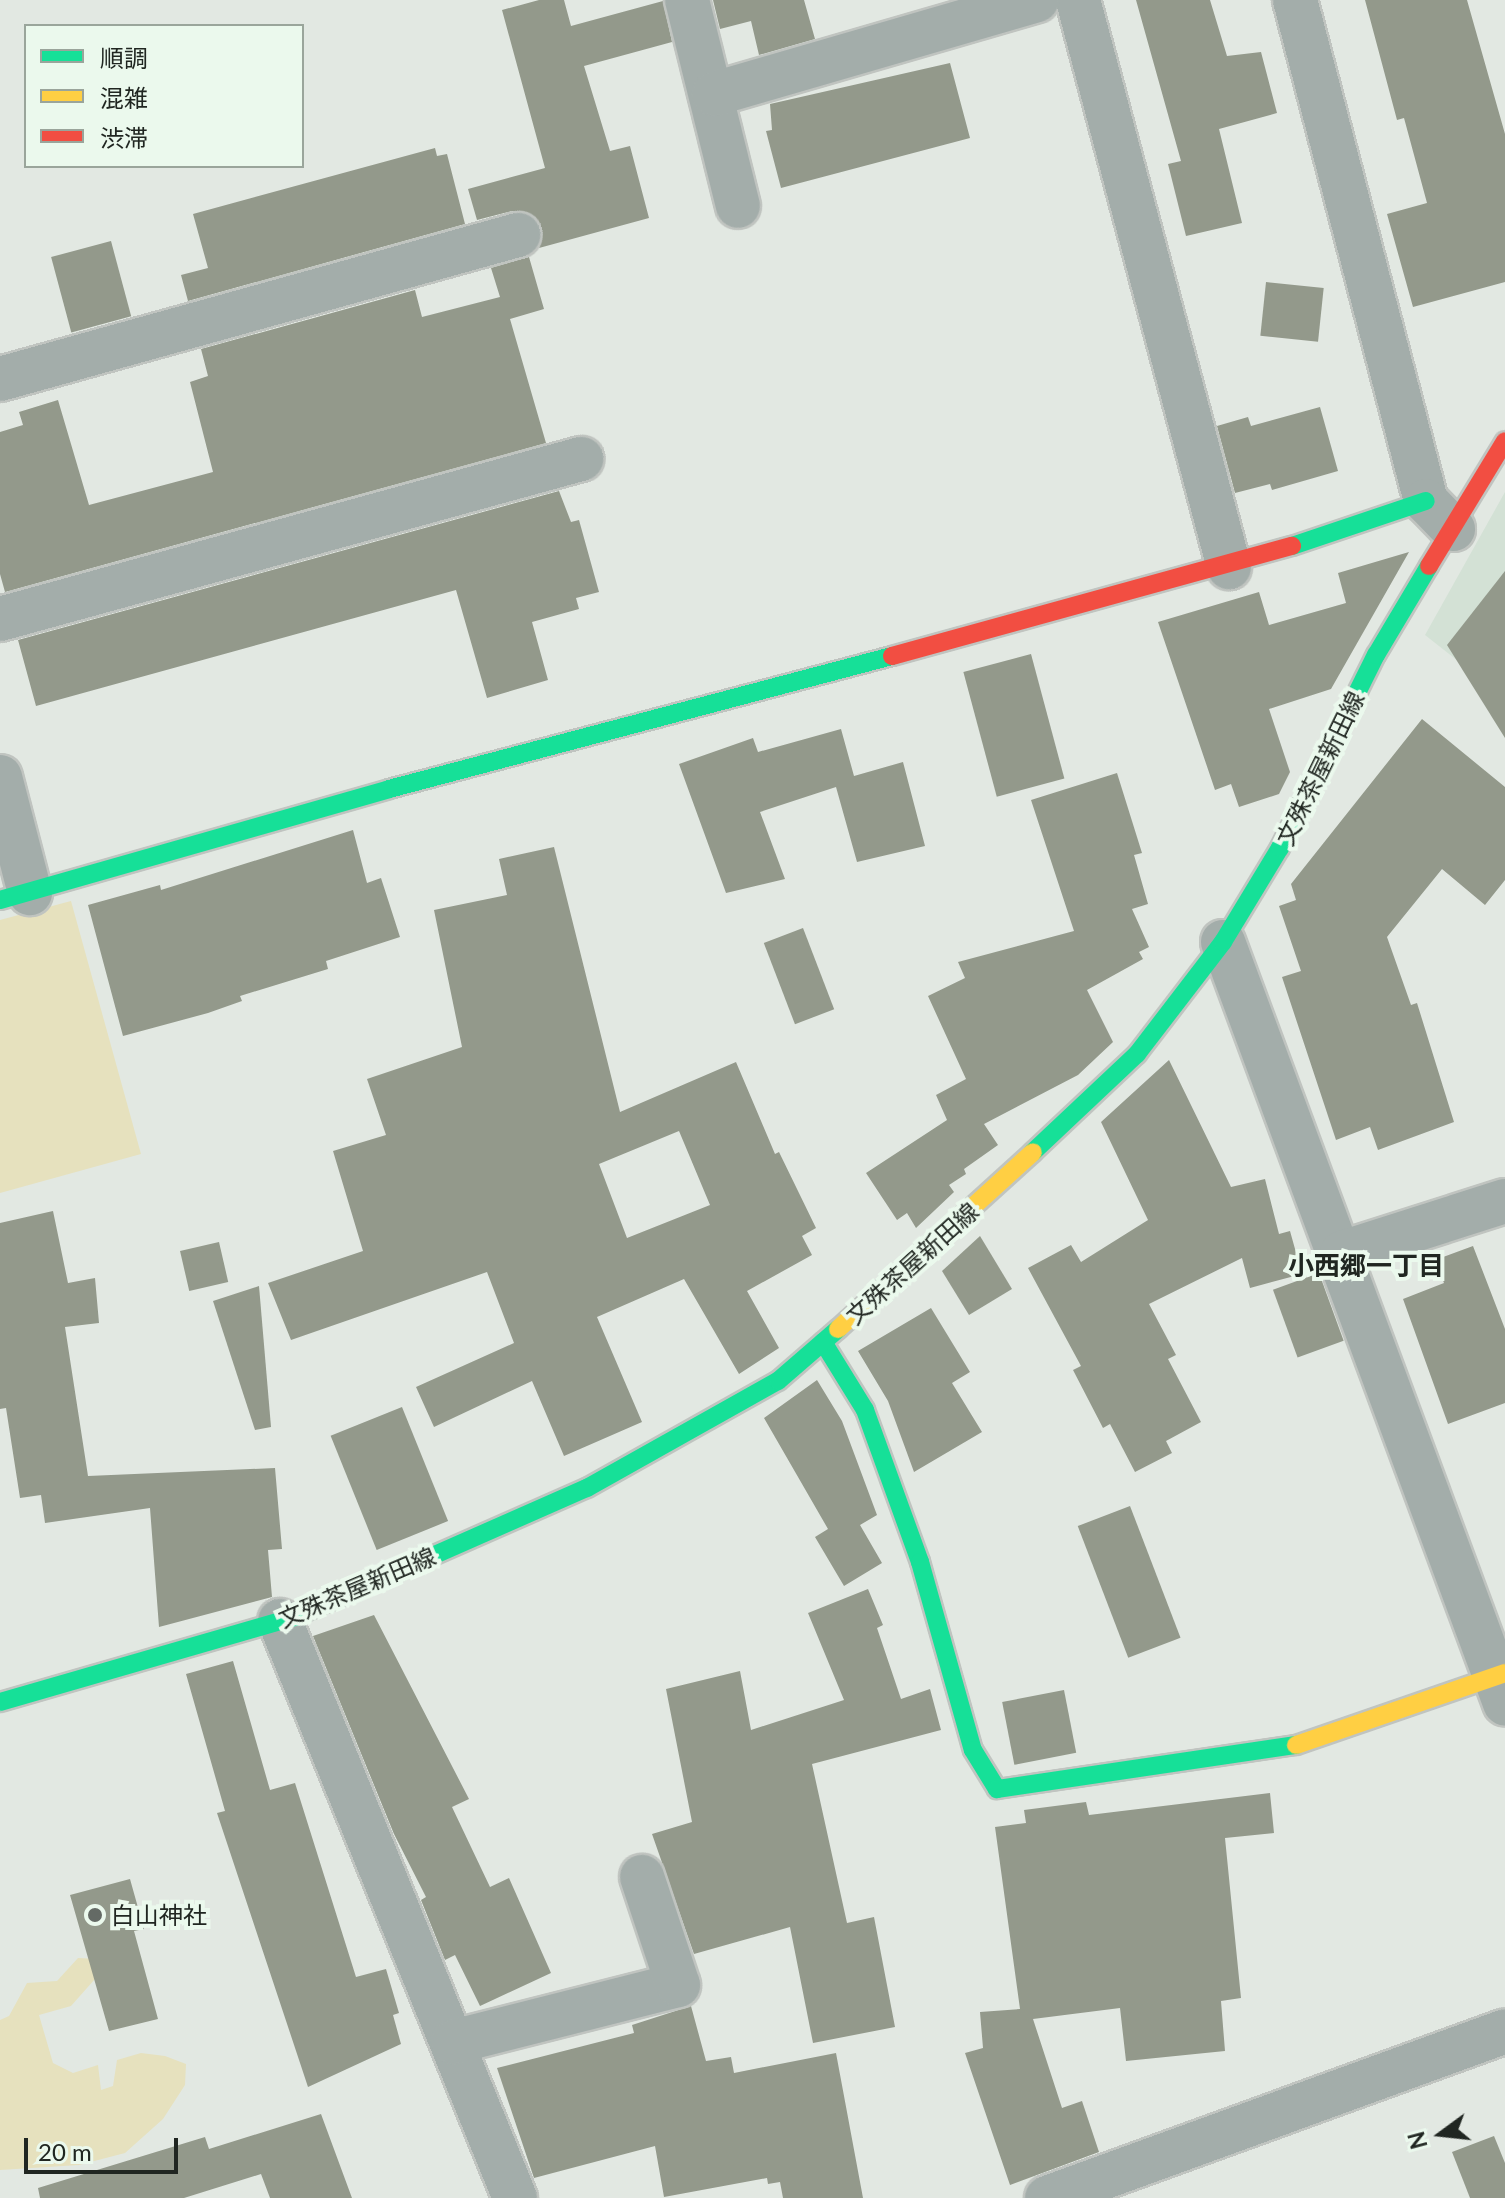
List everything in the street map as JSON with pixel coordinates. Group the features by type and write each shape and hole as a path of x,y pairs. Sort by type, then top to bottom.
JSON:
{"street":[{"path":"687,0 714,94 738,206"},
{"path":"714,94 1037,0"},
{"path":"1078,0 1229,567"},
{"path":"0,777 15,896 389,789 1229,567 1439,515 1295,0"},
{"path":"0,379 518,235"},
{"name":"文殊茶屋新田線","path":"0,1702 280,1621 587,1488 778,1381 1137,1054 1223,942 1280,848 1376,655 1439,515 1505,441"},
{"path":"0,619 581,459"},
{"path":"823,1342 865,1410 920,1562 973,1750 997,1789 1287,1748 1502,1684 1223,942"},
{"path":"1342,1253 1505,1201"},
{"path":"280,1621 515,2198"},
{"path":"453,2042 678,1985 642,1877"},
{"path":"1047,2198 1135,2183 1505,2031"}],"shaded area":[{"path":"1505,492 1505,698 1425,635"},
{"path":"71,901 141,1154 0,1193 0,920"},
{"path":"78,1958 99,1959 95,1979 71,2006 39,2015 53,2063 73,2073 98,2065 101,2090 113,2086 117,2060 141,2053 165,2056 186,2064 185,2085 163,2119 125,2153 79,2165 0,2170 0,2020 9,2016 27,1983 57,1981"}],"building":[{"path":"539,0 564,0 571,26 663,1 672,42 584,66 610,151 630,146 649,218 539,248 542,229 535,217 512,211 477,220 468,189 545,168 502,10"},
{"path":"713,0 804,0 815,39 759,55 751,21 720,29"},
{"path":"1136,0 1210,0 1227,56 1261,52 1277,113 1219,129 1242,223 1186,236 1168,164 1181,161"},
{"path":"1365,0 1467,0 1505,134 1505,282 1413,307 1387,214 1427,203 1404,118 1397,120"},
{"path":"950,63 970,138 781,188 766,131 772,130 770,104"},
{"path":"435,148 437,156 447,154 465,224 188,301 181,275 208,268 193,214"},
{"path":"111,241 131,316 71,332 51,257"},
{"path":"529,257 544,309 510,319 546,443 5,592 0,574 0,432 23,425 19,412 58,400 89,505 213,472 190,382 208,376 201,349 415,290 422,317 500,297 491,268"},
{"path":"1266,282 1324,288 1318,342 1260,336"},
{"path":"1320,407 1338,471 1272,490 1270,484 1235,493 1217,426 1248,417 1251,426"},
{"path":"559,491 571,522 579,520 599,592 576,598 579,609 532,622 548,680 487,698 456,590 36,706 18,640"},
{"path":"1409,552 1331,689 1269,709 1290,772 1279,794 1239,807 1231,784 1215,790 1158,622 1259,592 1269,625 1346,603 1338,573"},
{"path":"1505,571 1505,738 1447,645"},
{"path":"1031,654 1064,779 997,797 963,672"},
{"path":"1422,719 1505,787 1505,880 1485,905 1442,869 1387,937 1411,1005 1417,1003 1454,1122 1378,1150 1370,1127 1336,1140 1282,977 1301,971 1279,906 1296,900 1291,884"},
{"path":"841,729 854,776 903,762 925,846 857,862 836,787 760,812 785,879 726,893 679,764 753,738 758,752"},
{"path":"1117,773 1142,853 1134,855 1148,904 1132,909 1149,947 1139,952 1143,959 1087,990 1113,1042 1078,1075 984,1124 998,1145 964,1169 966,1174 949,1185 954,1192 916,1228 907,1213 897,1220 866,1173 947,1120 936,1095 966,1079 928,996 965,978 958,962 1074,931 1031,800"},
{"path":"353,830 367,883 381,878 400,937 326,961 328,969 240,996 242,1001 123,1036 88,905 160,885 161,890"},
{"path":"554,847 620,1112 736,1062 775,1154 779,1152 816,1228 802,1236 812,1255 747,1291 779,1348 739,1374 684,1279 597,1317 642,1422 564,1456 532,1381 434,1427 416,1387 514,1343 487,1272 291,1340 268,1283 363,1251 333,1151 386,1135 367,1079 462,1047 434,910 507,895 499,859","holes":["679,1131 710,1205 627,1238 599,1164"]},
{"path":"803,928 834,1009 795,1024 764,943"},
{"path":"1169,1060 1231,1187 1265,1179 1279,1234 1290,1231 1302,1274 1250,1288 1242,1258 1149,1304 1176,1355 1168,1359 1201,1422 1166,1441 1172,1453 1135,1472 1110,1424 1103,1428 1073,1370 1081,1366 1028,1268 1071,1245 1081,1262 1148,1220 1101,1122"},
{"path":"53,1211 68,1283 95,1278 99,1323 65,1327 88,1476 275,1468 282,1549 268,1550 272,1597 159,1627 150,1508 45,1523 41,1495 20,1498 6,1408 0,1409 0,1223"},
{"path":"980,1236 1012,1289 969,1315 942,1271"},
{"path":"219,1242 228,1282 189,1291 180,1251"},
{"path":"1473,1246 1505,1329 1505,1403 1448,1424 1403,1299 1444,1283 1435,1260"},
{"path":"1319,1273 1344,1341 1298,1357 1273,1290"},
{"path":"259,1286 271,1427 255,1430 213,1301"},
{"path":"931,1308 970,1372 952,1383 982,1432 914,1472 888,1401 858,1351"},
{"path":"817,1380 842,1421 877,1515 860,1525 882,1563 844,1586 815,1537 828,1529 764,1418"},
{"path":"402,1407 448,1521 377,1550 331,1436"},
{"path":"1130,1506 1181,1638 1128,1658 1078,1526"},
{"path":"868,1589 883,1625 877,1628 901,1699 930,1689 941,1730 812,1764 847,1923 874,1917 895,2027 813,2043 790,1927 694,1954 652,1834 692,1822 666,1689 740,1671 751,1730 844,1700 808,1613"},
{"path":"374,1615 469,1799 452,1807 490,1887 509,1878 551,1973 480,2006 455,1955 445,1960 421,1900 426,1897 394,1834 313,1636"},
{"path":"233,1661 270,1790 295,1783 356,1977 386,1969 399,2013 393,2015 401,2044 308,2087 217,1813 225,1811 186,1674"},
{"path":"1064,1690 1076,1753 1014,1765 1002,1702"},
{"path":"1270,1793 1274,1833 1225,1838 1241,1998 1221,2001 1225,2051 1126,2061 1120,2008 1033,2019 1062,2108 1082,2101 1099,2152 1010,2185 965,2053 983,2048 980,2012 1020,2009 995,1827 1026,1823 1024,1810 1086,1802 1089,1815"},
{"path":"130,1879 144,1929 134,1931 158,2019 109,2031 70,1895"},
{"path":"691,2006 706,2061 731,2057 734,2073 836,2053 863,2198 783,2198 780,2182 768,2184 767,2178 664,2197 655,2146 534,2178 497,2068 634,2033 632,2025"},
{"path":"321,2114 352,2198 270,2198 261,2174 184,2198 40,2198 38,2188 205,2137 209,2149"},
{"path":"1494,2136 1505,2163 1505,2198 1470,2198 1452,2152"}],"traffic: fast":[{"path":"1292,546 1426,501"},
{"path":"1033,1152 1137,1054 1223,942 1280,848 1376,655 1429,566"},
{"path":"0,900 389,789 892,656"},
{"path":"0,1702 294,1617 587,1488 778,1381 838,1329"},
{"path":"823,1342 865,1410 920,1562 973,1750 997,1789 1296,1745"}],"traffic: slow":[{"path":"838,1329 1033,1152"},
{"path":"1296,1745 1505,1673"}],"traffic: jam":[{"path":"1429,566 1505,441"},
{"path":"892,656 1292,546"}],"place":[{"name":"白山神社","path":"95,1915"}],"district":[{"name":"小西郷一丁目","path":"1366,1266"}]}
